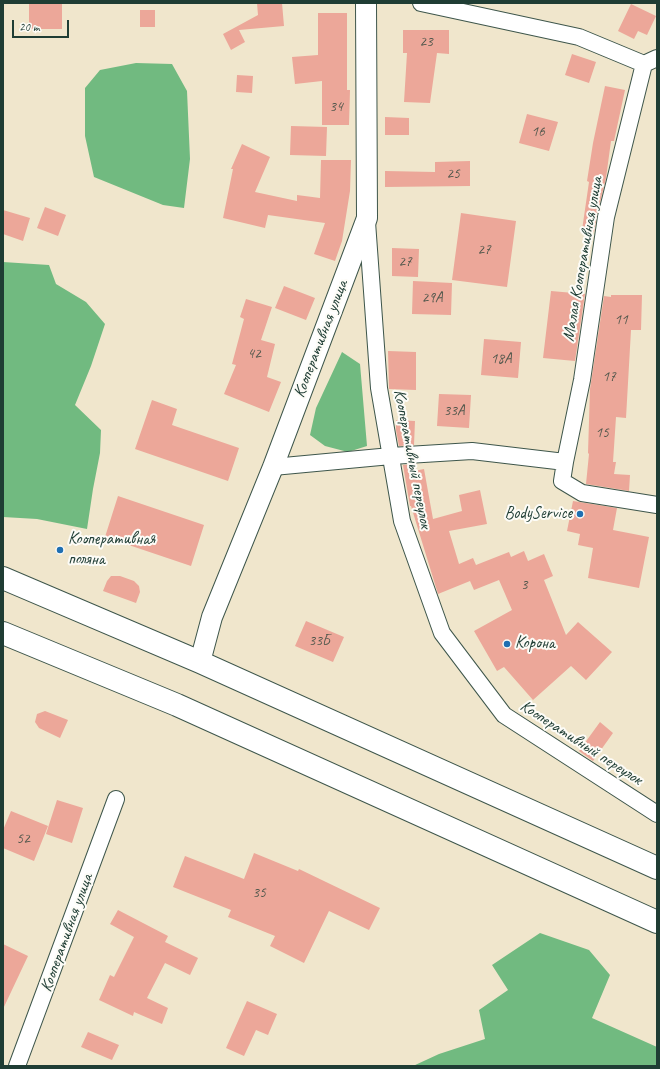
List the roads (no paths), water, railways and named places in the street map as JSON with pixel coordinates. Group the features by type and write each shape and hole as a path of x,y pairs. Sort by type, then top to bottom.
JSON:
{"main road":[{"path":"3,578 200,662 657,868"},
{"path":"3,633 184,708 657,922"}],"street":[{"name":"Кооперативная улица","path":"200,662 212,617 273,466 367,218 366,3"},
{"path":"421,3 580,37 650,61"},
{"name":"Малая Кооперативная улица","path":"650,61 606,217 582,380 562,481 582,493 657,506"},
{"name":"Кооперативный переулок","path":"367,218 379,388 402,521 442,633 504,716 657,814"},
{"path":"273,466 472,450 565,462"},
{"name":"Кооперативная улица","path":"17,1066 116,799"}],"place":[{"name":"BodyService","path":"580,514"},
{"name":"Кооперативная поляна","path":"60,550"},
{"name":"Корона","path":"507,644"}]}
